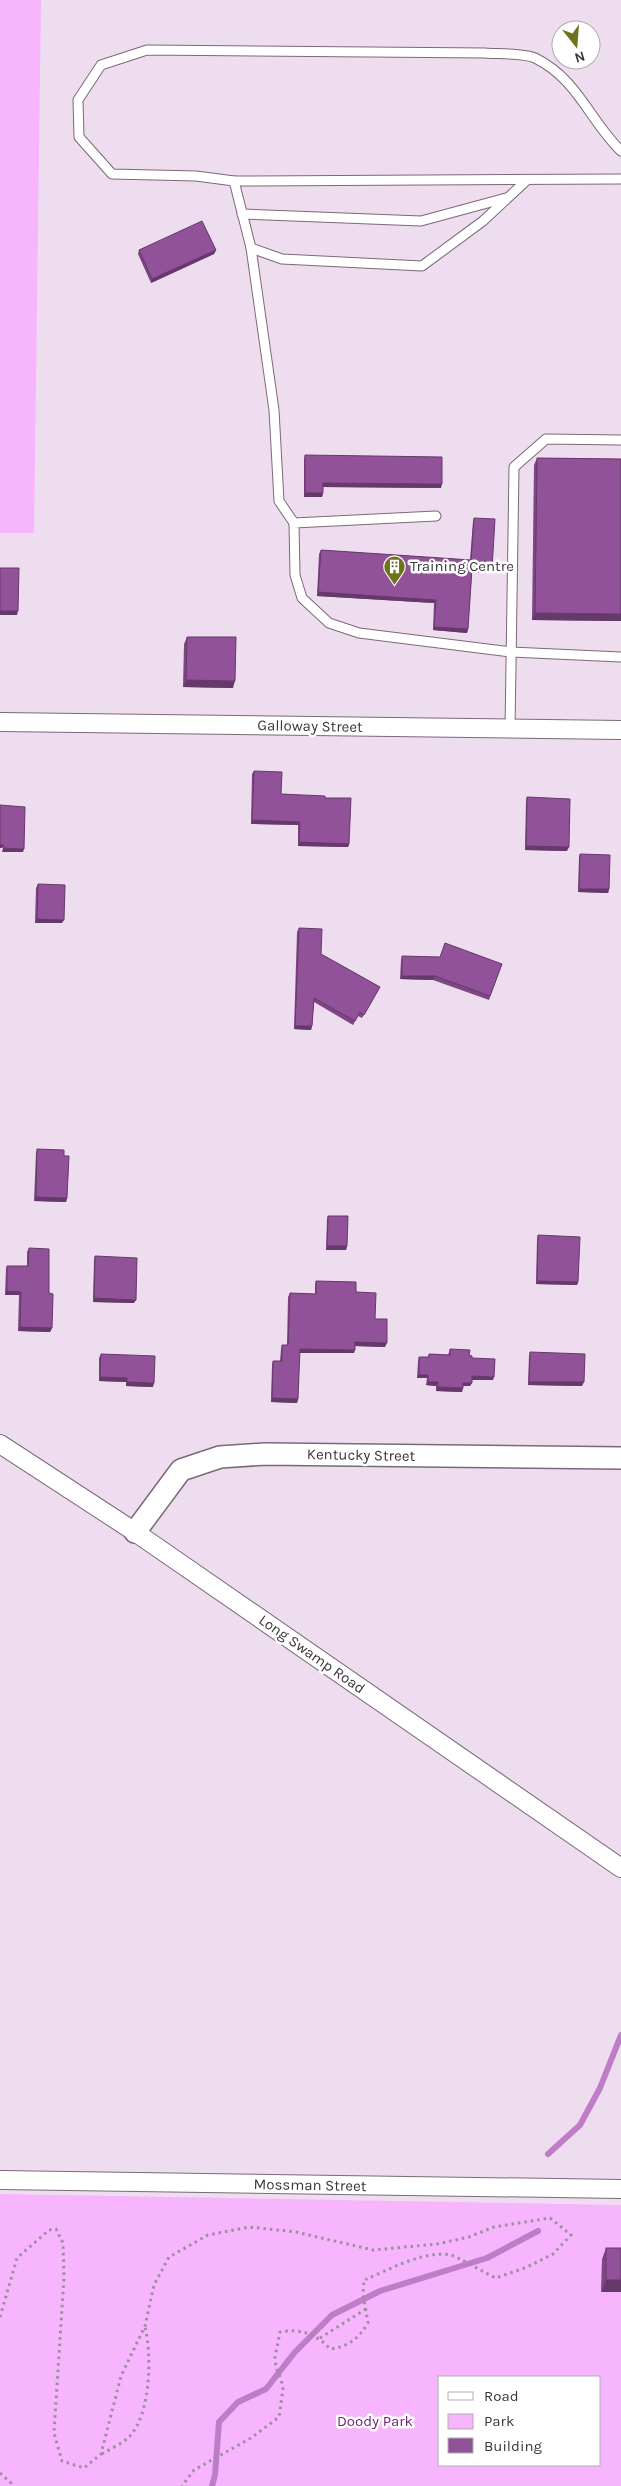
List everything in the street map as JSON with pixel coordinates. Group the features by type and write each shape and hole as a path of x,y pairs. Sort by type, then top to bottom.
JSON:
{"street":[{"name":"Galloway Street","path":"0,722 621,730"},
{"name":"Long Swamp Road","path":"0,1444 135,1532 621,1868"},
{"name":"Kentucky Street","path":"135,1532 181,1470 220,1457 275,1454 621,1458"},
{"name":"Mossman Street","path":"0,2180 621,2189"}],"lane":[{"path":"621,151 607,137 574,86 534,58 485,53 147,50 101,64 78,100 80,137 112,174 196,176 234,181 621,179"},
{"path":"251,248 282,259 422,266 483,221 527,180"},
{"path":"234,181 251,248 274,410 278,501 294,523 295,575 302,598 329,623 359,633 511,652 621,657"},
{"path":"242,214 421,221 508,197"},
{"path":"510,729 514,467 546,439 621,440"},
{"path":"294,523 436,516"}],"path":[{"path":"101,2454 121,2376 145,2326 154,2285 169,2257 208,2235 249,2227 296,2232 373,2250 437,2244 469,2237 494,2227 550,2218 571,2235 554,2254 496,2278 461,2261 453,2255 435,2255 405,2263 364,2280 363,2294 368,2323 361,2334 345,2347 330,2349 320,2338 294,2329 280,2332 276,2368 282,2378 283,2390 279,2417 251,2438 194,2470 182,2486"},
{"path":"0,2317 17,2258 49,2230 56,2229 63,2243 64,2277 54,2433 62,2461 84,2468 101,2454 128,2438 144,2411 149,2342 145,2326"},
{"path":"320,2338 366,2309"},
{"path":"0,2473 11,2483 11,2486"}],"green space":[{"path":"0,0 41,0 34,533 0,533"},
{"name":"Doody Park","path":"0,2194 621,2205 621,2486 0,2486"}],"building":[{"path":"202,221 216,250 152,279 139,250"},
{"path":"305,455 442,457 442,484 323,483 323,493 305,493"},
{"path":"537,458 621,459 621,614 535,613"},
{"name":"Training Centre","path":"474,518 495,519 492,569 472,568 468,629 434,627 436,600 318,592 321,550 471,560"},
{"path":"0,568 19,568 18,611 0,611"},
{"path":"187,637 236,637 235,681 186,680"},
{"path":"254,771 282,772 281,794 351,798 349,844 299,842 300,822 252,820"},
{"path":"527,797 570,799 569,847 526,846"},
{"path":"0,805 25,807 24,849 3,848 4,845 0,845"},
{"path":"580,854 610,855 609,889 579,889"},
{"path":"38,884 65,885 64,920 37,919"},
{"path":"299,928 322,929 321,954 380,987 364,1015 360,1012 355,1021 314,998 312,1026 295,1026"},
{"path":"445,943 502,964 490,996 435,976 402,976 402,956 440,957"},
{"path":"37,1149 64,1150 64,1156 69,1156 67,1198 36,1197"},
{"path":"328,1216 348,1216 347,1246 327,1246"},
{"path":"538,1235 580,1237 578,1282 537,1281"},
{"path":"29,1248 49,1249 49,1293 53,1294 52,1328 20,1327 21,1292 7,1291 7,1266 28,1266"},
{"path":"95,1256 137,1258 136,1300 94,1298"},
{"path":"316,1281 356,1282 356,1292 376,1293 375,1319 387,1319 387,1343 355,1342 355,1350 300,1349 298,1399 272,1398 273,1361 282,1361 282,1345 288,1345 290,1293 316,1294"},
{"path":"450,1349 470,1350 469,1355 472,1358 495,1359 494,1377 472,1376 472,1383 463,1383 463,1388 438,1387 438,1382 428,1382 428,1375 419,1375 419,1357 429,1357 429,1354 450,1355"},
{"path":"530,1352 585,1354 584,1382 529,1382"},
{"path":"101,1354 155,1356 154,1383 127,1382 127,1378 100,1377"},
{"path":"606,2248 621,2248 621,2280 606,2280"}],"waterway":[{"path":"548,2154 580,2125 600,2088 621,2035"},
{"path":"212,2486 215,2475 219,2422 238,2402 266,2389 295,2352 332,2315 380,2291 487,2258 538,2231"}],"place":[{"name":"Training Centre","path":"394,585"}]}
